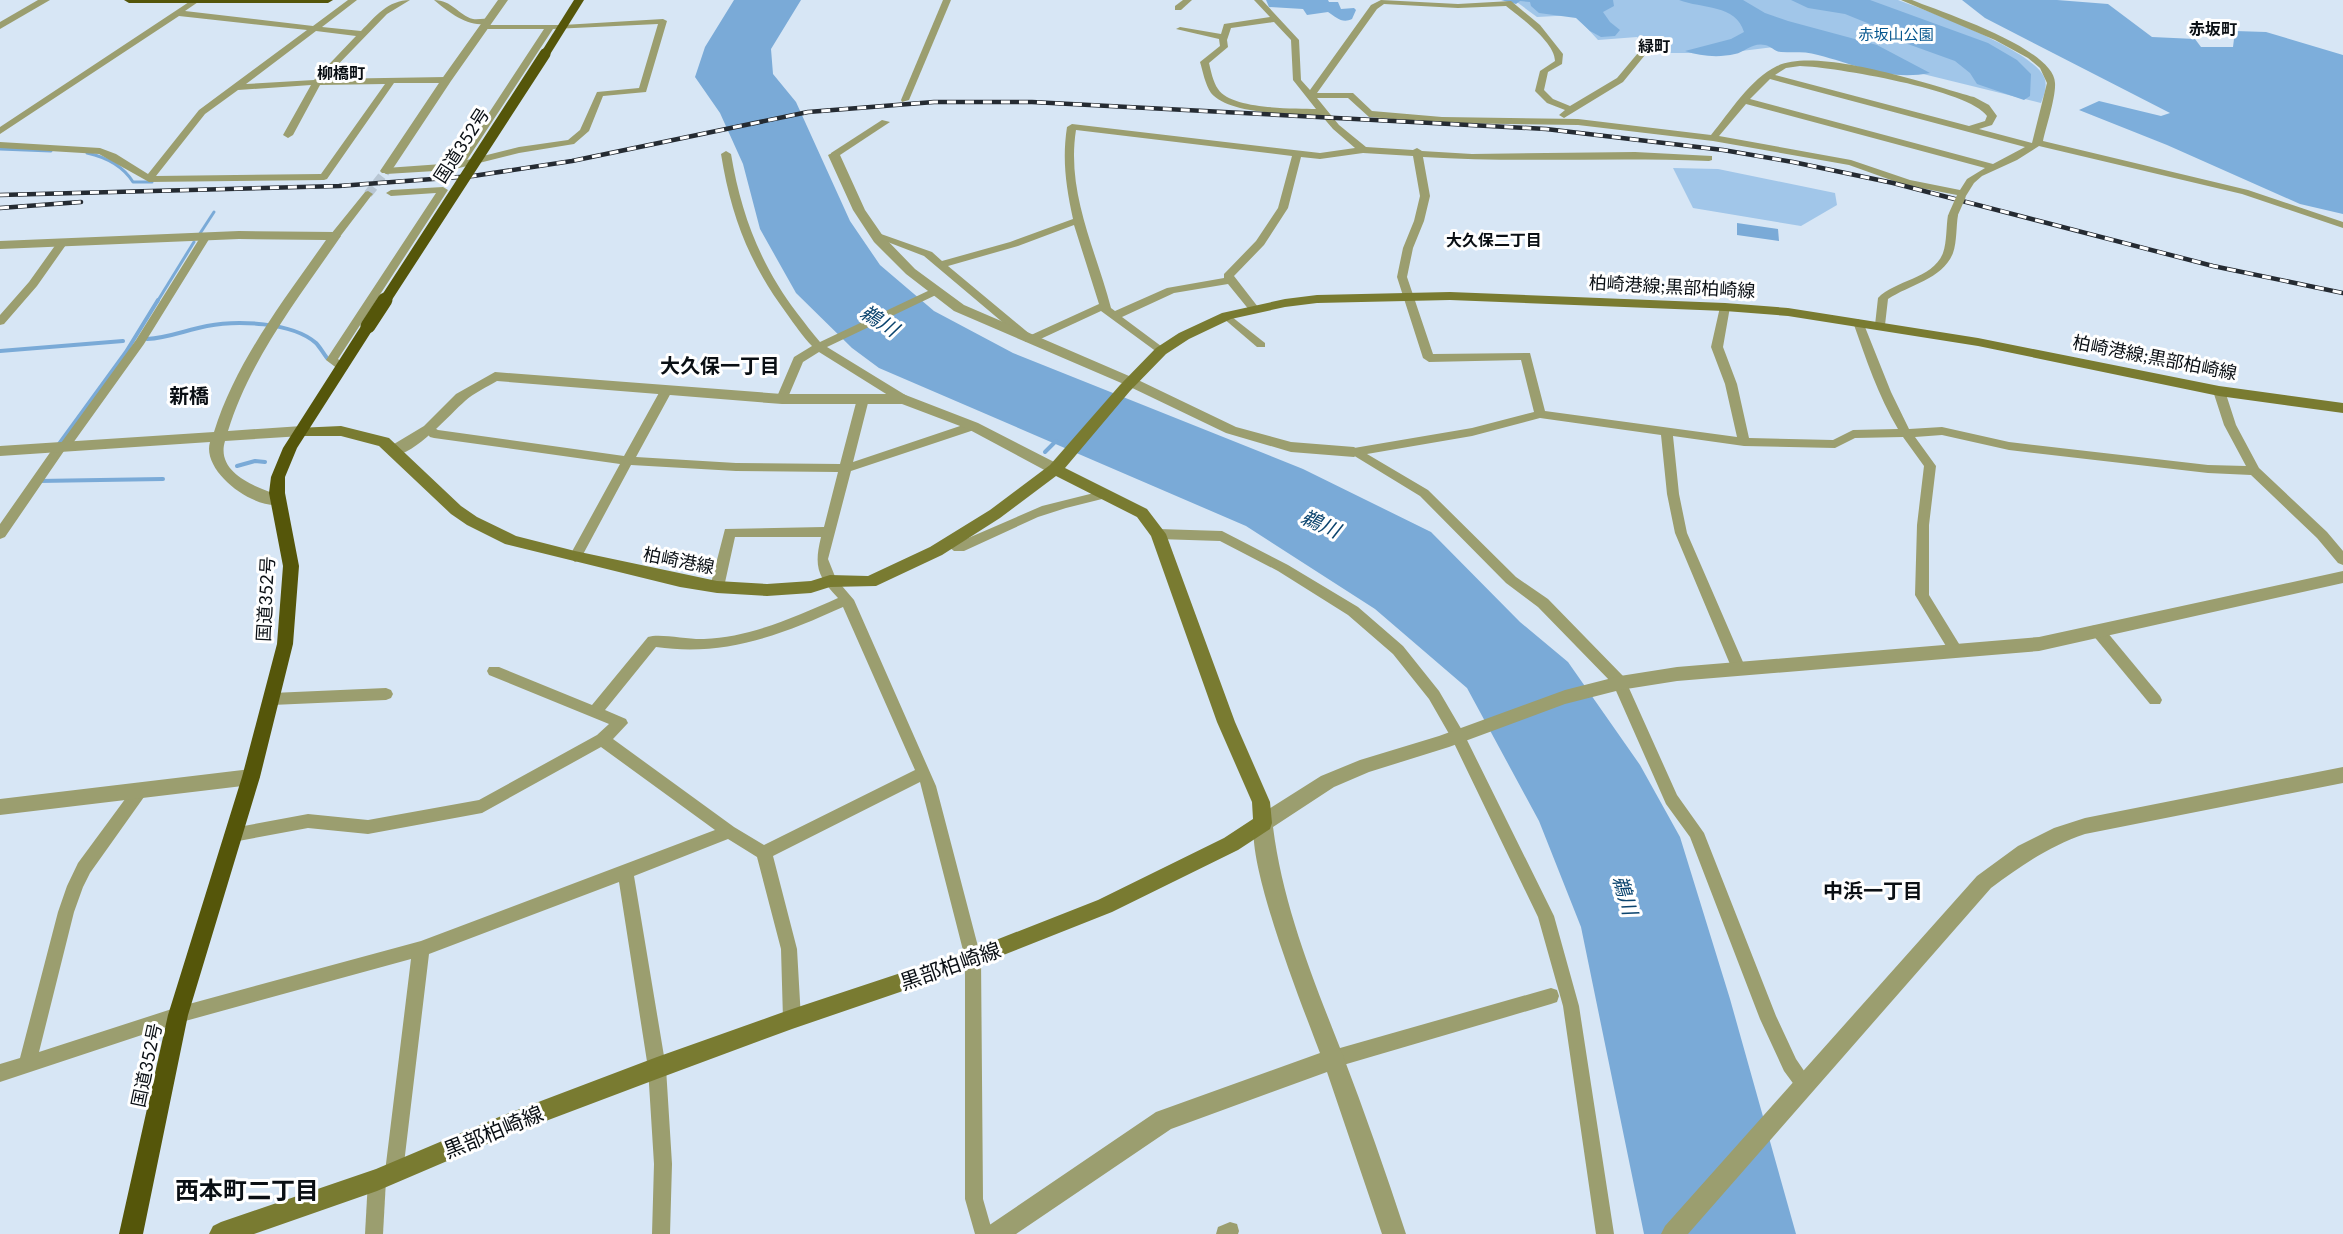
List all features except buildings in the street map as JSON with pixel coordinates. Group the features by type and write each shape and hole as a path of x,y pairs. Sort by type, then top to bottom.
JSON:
{"highway":[{"path":"129,0 328,0"},
{"name":"国道352号","path":"130,1234 178,1015 251,777 285,644 290,586 289,547 278,500 278,477 281,466 368,326 579,0"}],"main road":[{"name":"柏崎港線;黒部柏崎線","path":"1059,464 1161,351 1184,336 1227,316 1254,309 1317,299 1502,297 1725,307 1880,325 1978,342 2219,391 2343,408"},
{"name":"柏崎港線","path":"302,431 322,429 359,434 384,442 456,510 472,521 511,540 575,557 717,587 767,590 812,587 830,581 870,582 910,566 995,514 1059,464"},
{"path":"1059,464 1106,494 1142,513 1158,534 1226,722 1260,802 1263,823"},
{"name":"黒部柏崎線","path":"221,1234 385,1176 499,1128 657,1068 792,1019 973,958 1105,906 1231,844 1263,823"}],"street":[{"path":"0,26 45,0"},
{"path":"149,179 202,112 353,0"},
{"path":"288,135 317,82 384,12 406,0"},
{"path":"386,171 459,165 519,150 571,142 584,131 600,94 644,90 663,21 563,27 486,24 470,21 438,0"},
{"path":"386,171 446,80 504,0"},
{"path":"905,99 947,0"},
{"path":"1178,8 1188,0"},
{"path":"1880,325 1883,297 1932,271 1946,257 1953,215 1970,181 2036,144 2051,83 2049,74 2043,66 2008,45 1905,0"},
{"path":"0,131 196,1"},
{"path":"1260,1 1295,40 1297,80 1336,127 1363,150"},
{"path":"1310,96 1374,7 1383,3 1458,6 1508,3 1537,27 1559,54 1559,62 1544,71 1539,91 1550,101 1570,109"},
{"path":"178,13 362,34"},
{"path":"1275,20 1227,26 1224,47 1204,62 1215,92 1231,102 1281,111 1325,112"},
{"path":"459,165 550,27"},
{"path":"1180,29 1224,38"},
{"path":"1557,123 1570,109 1620,80 1641,55"},
{"path":"1713,138 1769,75 1781,66 1801,61 1828,63 1971,99 1986,106 1992,116 1989,123 1969,129"},
{"path":"1769,75 1969,129 2245,192 2343,225"},
{"path":"0,145 100,151 113,156 149,179 324,177 392,80"},
{"path":"237,87 317,82 446,80"},
{"path":"1310,96 1350,95 1369,114 1442,120 1578,122 1713,138 1851,163 1908,183 1962,195"},
{"path":"1746,101 1993,167"},
{"path":"885,122 834,155 869,226 894,257 931,293 959,308 1231,430 1291,447 1354,452 1472,432 1540,414 1744,442 1835,444 1854,434 1942,431 2009,446 2208,469 2254,471"},
{"path":"1161,351 1106,310 1078,220 1071,185 1068,153 1072,127 1320,156 1363,150 1417,151 1473,157 1635,155 1709,158"},
{"path":"1417,151 1425,196 1419,221 1408,248 1402,277 1429,358 1526,356 1540,414"},
{"path":"726,154 730,187 745,238 779,298 822,345 903,399 973,426 1059,464"},
{"path":"1254,309 1228,276 1260,243 1283,208 1297,154"},
{"path":"342,368 332,360 443,190 391,193"},
{"path":"278,500 270,500 256,493 219,466 215,451 219,436 244,372 262,341 335,236 368,194"},
{"path":"942,264 1014,244 1078,220"},
{"path":"0,245 206,236 335,236"},
{"path":"0,534 140,342 206,236"},
{"path":"877,236 928,254 1030,340"},
{"path":"0,322 33,284 63,242"},
{"path":"1114,316 1171,290 1231,280"},
{"path":"782,399 798,360 822,345 931,293"},
{"path":"1030,340 1105,305"},
{"path":"1725,307 1718,347 1731,384 1744,442"},
{"path":"1227,316 1261,345"},
{"path":"1858,322 1884,395 1906,433 1930,466 1923,525 1922,595 1957,652"},
{"path":"394,451 429,429 461,396 495,376 782,399 903,399"},
{"path":"575,557 666,391"},
{"path":"2219,391 2230,425 2254,471 2322,535 2343,560"},
{"path":"863,399 822,559 830,581 847,600 929,786 973,958 974,1199 984,1234"},
{"path":"429,429 434,434 628,461 736,467 845,468 885,457 973,426"},
{"path":"1666,430 1673,494 1681,533 1739,669"},
{"path":"0,451 302,431"},
{"path":"1354,452 1424,493 1511,579 1543,603 1618,681 1671,799 1696,833 1769,1019 1790,1065 1804,1084"},
{"path":"950,543 959,548 1007,523 1064,504 1094,499 1106,494"},
{"path":"717,587 730,532 829,532"},
{"path":"1158,534 1222,536 1283,568 1353,612 1398,650 1434,694 1458,736 1546,916 1570,1006 1605,1234"},
{"path":"1394,1234 1368,1148 1277,902 1266,860 1263,823 1336,777 1458,736 1482,725 1618,681 2039,644 2343,577"},
{"path":"595,712 653,640 676,645 713,646 793,624 847,600"},
{"path":"2097,630 2156,700"},
{"path":"233,835 308,820 368,826 392,824 482,806 602,739 621,723 494,671"},
{"path":"272,699 386,694"},
{"path":"602,739 729,832 764,854 789,949 792,1019"},
{"path":"764,854 922,773"},
{"path":"1673,1234 1970,897 1998,870 2025,852 2061,834 2085,826 2343,775"},
{"path":"0,807 251,777"},
{"path":"27,1064 66,912 75,886 84,868 139,792"},
{"path":"0,1073 178,1015 421,949 729,832"},
{"path":"625,872 657,1068 663,1164 661,1234"},
{"path":"374,1234 421,949"},
{"path":"996,1234 1164,1120 1334,1059 1551,996"}],"green space":[{"path":"1266,0 1328,0 1338,2 1341,9 1354,8 1356,10 1352,19 1345,21 1328,12 1307,15 1303,9 1269,7"},
{"path":"1501,0 1613,0 1614,6 1603,12 1620,30 1615,36 1601,37 1590,31 1576,18 1539,13 1530,2 1520,1 1516,4"},
{"name":"赤坂山公園","path":"1514,0 1898,0 1978,32 2021,55 2036,66 2046,84 2041,103 1813,47 1774,47 1725,53 1660,53 1637,37 1598,40 1575,15 1537,17"},
{"path":"1679,0 1743,0 1765,13 1788,21 1877,45 1930,73 1900,75 1886,73 1813,54 1779,52 1761,44 1739,53 1722,56 1691,53 1685,51 1731,39 1744,32 1734,16 1726,12"},
{"path":"1791,0 1870,0 1988,43 2017,60 2031,74 2030,96 2024,100 1977,84 1970,73 1955,61 1905,43 1887,31 1845,14 1808,8"},
{"path":"1962,0 2057,0 2108,4 2152,37 2195,39 2201,47 2233,47 2235,31 2266,32 2343,55 2343,214 2300,204 2167,145 2079,110 2099,101 2161,116 2170,113 1985,18"},
{"path":"1673,168 1718,169 1835,193 1837,205 1801,226 1693,208"}],"water":[{"name":"鵜川","path":"734,0 801,0 771,49 773,74 796,102 850,221 880,265 934,311 1013,353 1303,469 1431,532 1520,622 1568,662 1640,765 1680,837 1730,999 1796,1234 1644,1234 1581,927 1539,821 1467,688 1375,609 1246,526 879,368 852,348 796,293 760,229 743,164 720,113 695,77 705,47"},
{"path":"1737,223 1778,229 1779,241 1737,235"}],"waterway":[{"path":"0,149 51,151"},
{"path":"87,153 113,163 133,182 152,182"},
{"path":"199,235 214,212"},
{"path":"157,302 194,242"},
{"path":"59,444 126,352 158,300"},
{"path":"147,339 219,324 264,324 306,336 316,343 327,358"},
{"path":"0,351 123,341"},
{"path":"1045,452 1056,441"},
{"path":"237,466 255,461 265,462"},
{"path":"38,481 163,479"}],"tunnel":[{"path":"368,194 386,171"}],"railway":[{"path":"0,195 339,186 473,176 572,161 808,112 934,102 1032,102 1546,129 1723,150 1893,183 2213,266 2343,293"},
{"path":"0,208 81,202"}],"district":[{"name":"赤坂町","path":"2213,28"},
{"name":"緑町","path":"1654,45"},
{"name":"柳橋町","path":"341,72"},
{"name":"大久保二丁目","path":"1494,239"},
{"name":"大久保一丁目","path":"720,365"},
{"name":"新橋","path":"189,395"},
{"name":"中浜一丁目","path":"1873,890"},
{"name":"西本町二丁目","path":"247,1189"}]}
